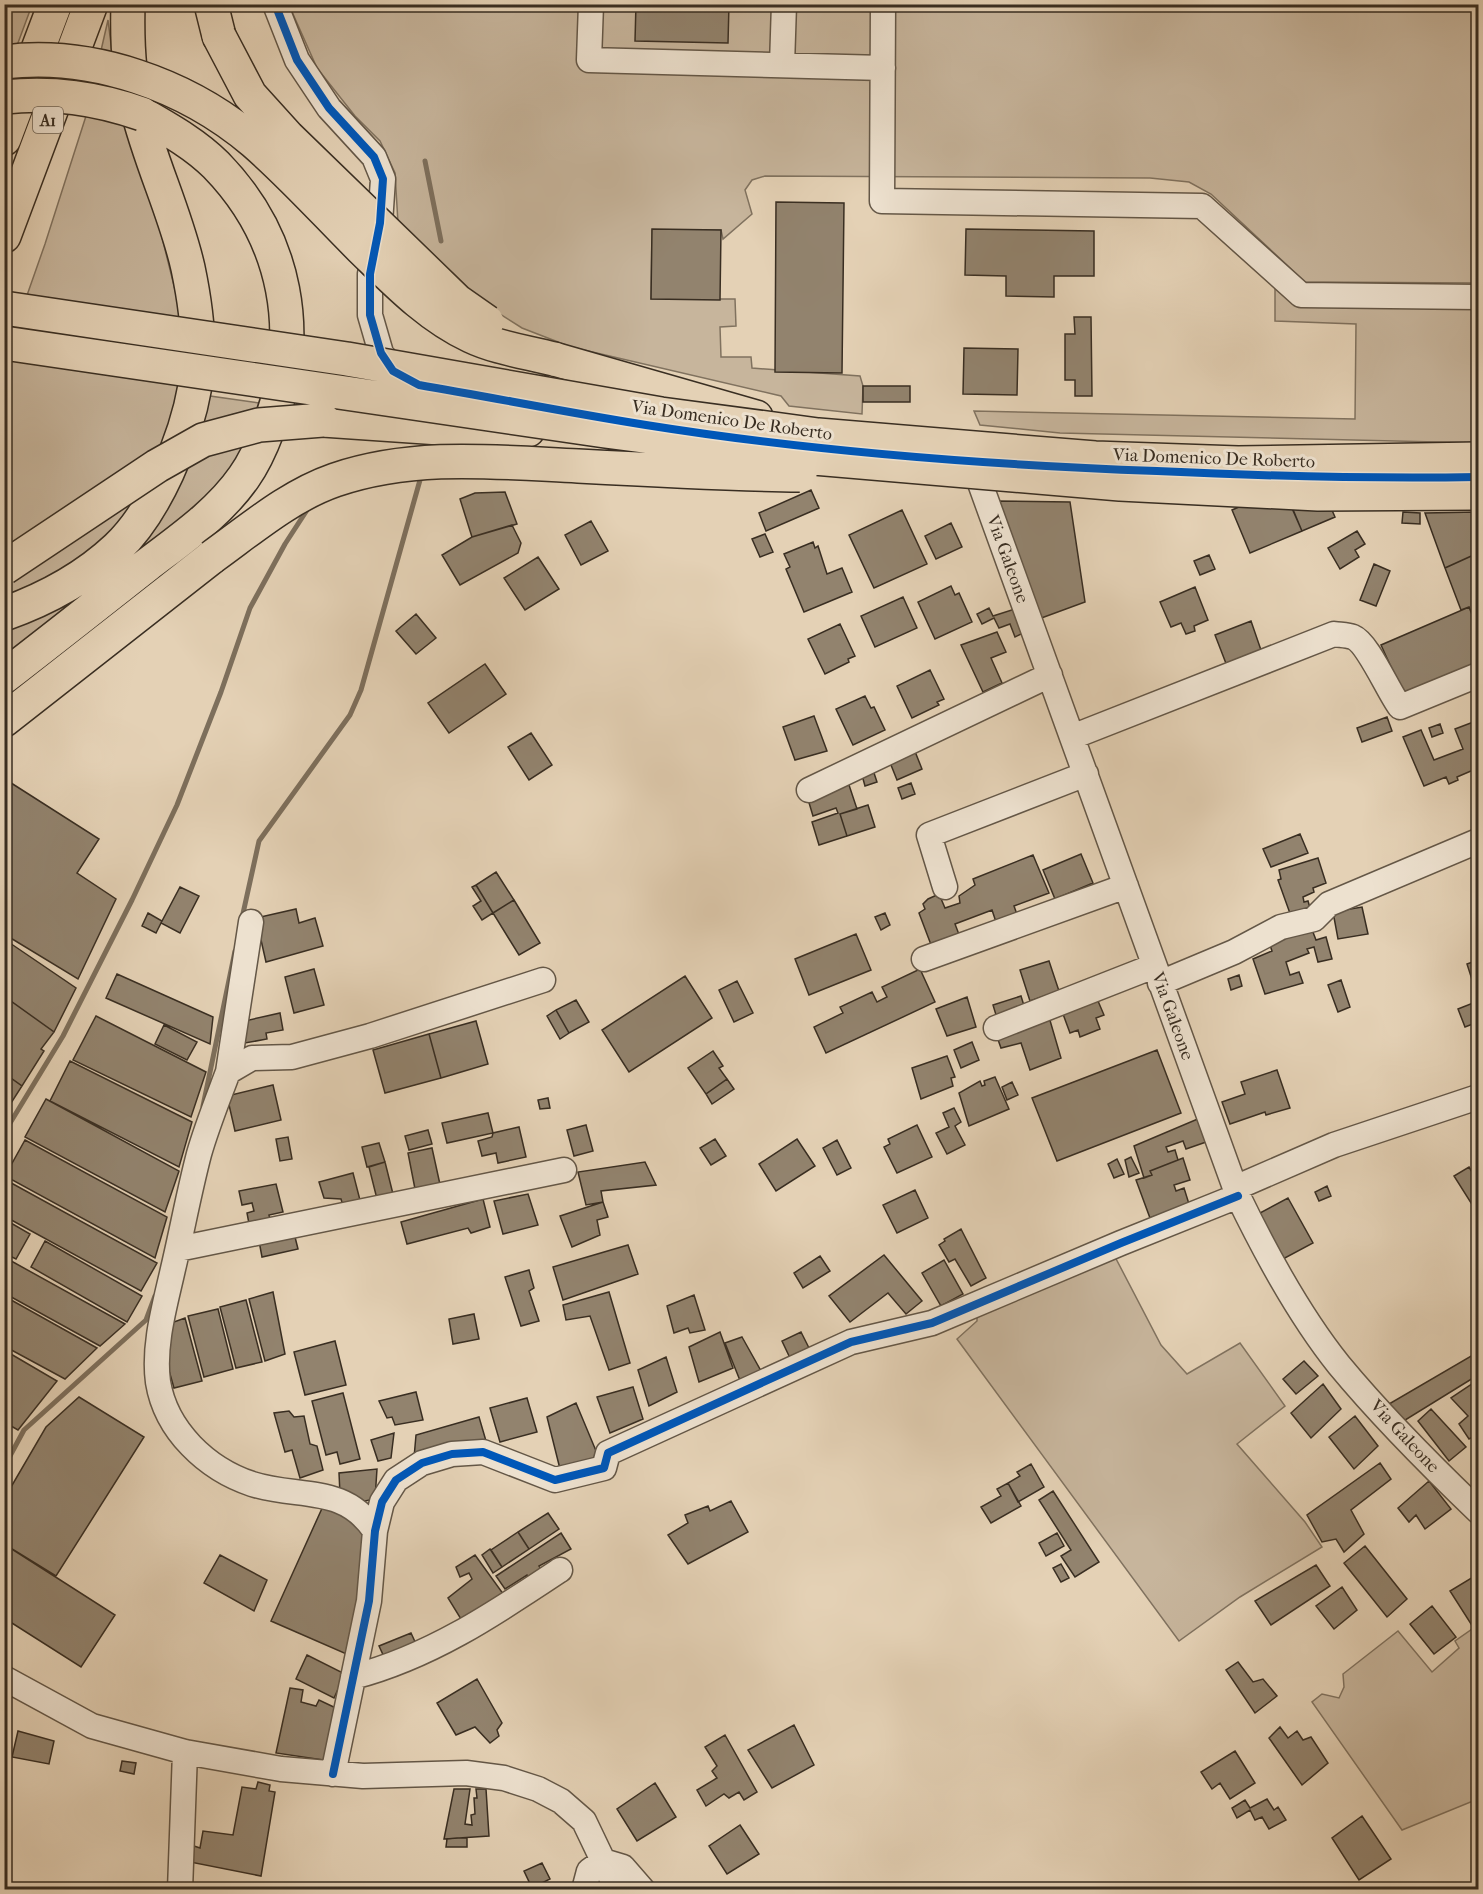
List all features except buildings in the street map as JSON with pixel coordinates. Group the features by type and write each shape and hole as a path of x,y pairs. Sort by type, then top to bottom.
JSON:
{"highway":[{"name":"A1","path":"4,139 55,4"},
{"name":"A1","path":"4,236 91,4"},
{"path":"4,614 34,603 77,579 118,547 149,507 186,424 195,385 198,347 188,267 137,107 127,41 128,4"},
{"path":"211,4 219,36 250,95 288,137 457,301 498,329 554,358"},
{"path":"4,62 49,60 100,67 165,87 210,110 254,142 412,297 470,336 554,358 818,435"},
{"path":"4,97 38,93 97,100 142,114 183,138 216,165 250,206 271,248 282,284 288,331 281,396 262,444 244,477 206,519 4,677"},
{"path":"4,308 347,359 661,414 818,435 1095,458 1238,463 1479,459"},
{"path":"4,343 605,431 814,458 1018,477 1318,494 1479,493"},
{"path":"4,568 166,461 203,440 259,425 323,420 469,430 605,431"},
{"path":"4,720 213,557 288,502 334,481 384,467 446,459 715,474 1018,477"}],"street":[{"name":"Via Domenico De Roberto","path":"274,4 297,60 329,108 375,157 383,179 380,223 370,274 370,315 381,353 393,371 419,385 648,425 866,453 1050,467 1318,477 1479,477"},
{"path":"591,4 589,60 883,68"},
{"path":"782,65 784,4"},
{"path":"884,4 882,201 1202,206 1301,296 1479,297"},
{"name":"Via Galeone","path":"972,461 1237,1192 1269,1260 1339,1364 1432,1467 1479,1511"},
{"path":"1072,737 1334,634 1353,637 1366,648 1387,690 1400,707 1479,675"},
{"path":"809,790 1050,675"},
{"path":"945,887 929,835 1086,774"},
{"path":"996,1028 1157,974 1234,952 1281,927 1314,919 1329,904 1479,841"},
{"path":"924,959 1126,886"},
{"path":"251,922 228,1072 200,1153 157,1357 161,1394 178,1431 199,1454 220,1470 253,1484 348,1503 363,1514 375,1531"},
{"path":"228,1072 252,1058 292,1057 370,1036 543,980"},
{"path":"333,1774 369,1601 375,1531 382,1502 396,1480 422,1463 452,1454 483,1452 555,1480 604,1468 608,1453 737,1396 825,1352 851,1342 932,1323 1237,1192 1334,1145 1479,1097"},
{"path":"178,1249 564,1170"},
{"path":"353,1677 392,1667 471,1629 560,1570"},
{"path":"4,1678 92,1726 185,1752 281,1770 333,1774 363,1776 466,1773 504,1778 538,1789 561,1801 584,1821 617,1890"},
{"path":"180,1890 185,1752"},
{"path":"584,1890 589,1872 603,1861"},
{"path":"603,1861 622,1867 643,1890"}],"shaded area":[{"path":"5,5 32,5 5,78"},
{"path":"289,5 1478,5 1478,283 1305,282 1211,194 1189,182 1150,178 765,176 752,180 745,190 752,214 723,239 721,230 652,230 651,299 735,299 736,326 720,327 721,357 751,357 752,368 860,376 863,386 862,414 789,406 781,396 571,347 522,328 465,292 398,223 395,173 380,141 355,116 317,68"},
{"path":"108,20 116,85 147,177 180,310 182,392 266,404 226,482 5,665 5,358 86,116"},
{"path":"1275,287 1478,304 1478,443 1060,433 980,425 974,411 1355,419 1356,324 1275,321"},
{"path":"1113,1253 1161,1345 1187,1374 1240,1343 1285,1406 1237,1444 1305,1522 1322,1547 1240,1597 1179,1641 957,1339 977,1321 977,1311"},
{"path":"1478,1625 1478,1799 1402,1830 1312,1702 1322,1694 1339,1698 1344,1687 1343,1674 1398,1631 1432,1672 1459,1648 1455,1641"}],"waterway":[{"path":"425,161 441,241"},
{"path":"242,918 259,841 350,715 361,690 420,480"},
{"path":"4,1133 63,1036 132,900 177,805 221,692 250,608 285,544 309,507"},
{"path":"203,1106 235,951"},
{"path":"4,1467 24,1430 146,1320 155,1296"}],"cycle path":[{"path":"275,4 297,60 329,108 374,157 383,179 380,223 370,274 370,315 381,353 393,371 419,385 710,434 901,456 1029,465 1237,474 1478,477"},
{"path":"333,1774 369,1601 375,1531 382,1502 396,1480 422,1463 452,1454 483,1452 555,1480 604,1468 608,1453 851,1342 932,1323 1238,1196"}]}
